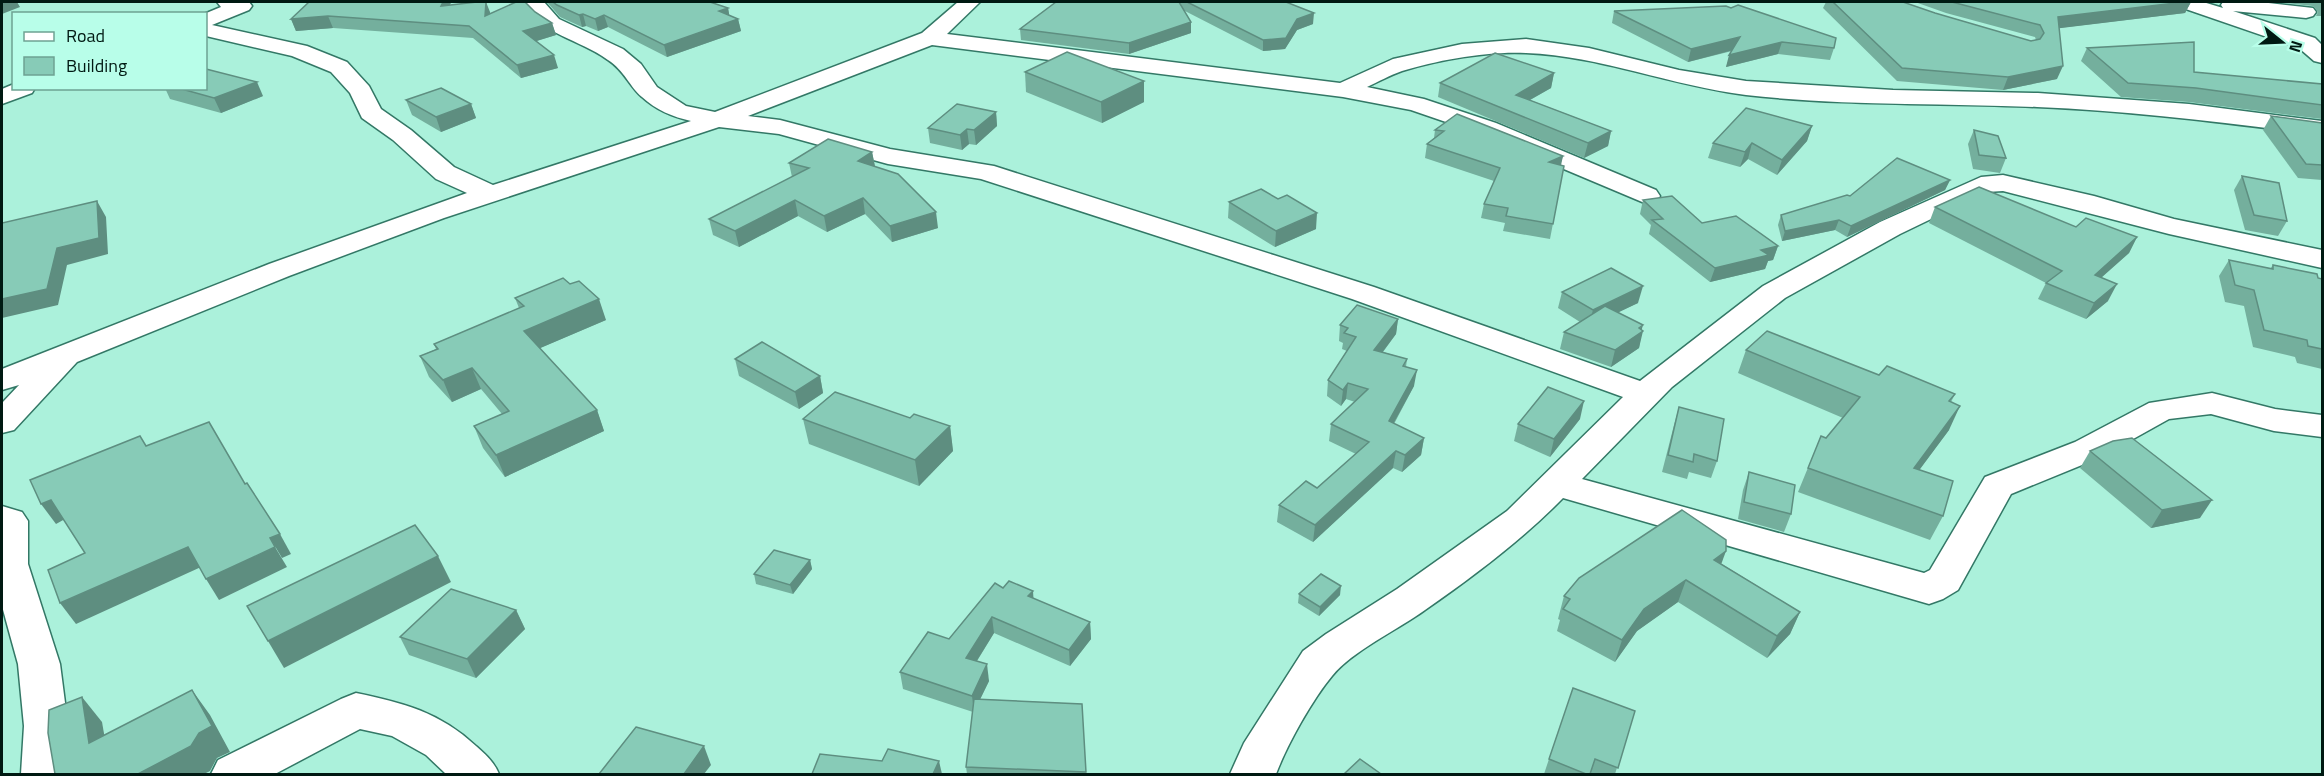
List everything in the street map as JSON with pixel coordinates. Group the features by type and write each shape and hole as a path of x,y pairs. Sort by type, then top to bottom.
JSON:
{"street":[{"path":"533,2 552,24 615,54 633,69 649,92 678,111 714,120 780,127 888,156 985,172 1363,293 1646,394"},
{"path":"2,380 434,212 637,148 930,38 970,2"},
{"path":"207,20 242,3"},
{"path":"2188,3 2250,5 2306,12"},
{"path":"2188,3 2317,48"},
{"path":"207,30 299,51 339,66 361,91 371,113 402,135 445,173 492,194"},
{"path":"930,38 1343,90 1416,104 1477,125 1647,196"},
{"path":"1343,90 1393,66 1462,51 1526,46 1589,55 1679,77 1746,88 1893,97 2038,100 2189,111 2322,128"},
{"path":"2,97 19,90"},
{"path":"1253,774 1260,756 1318,663 1341,645 1411,600 1520,520 1660,380 1774,292 1890,228 1981,185 2003,183 2031,188 2169,226 2322,259"},
{"path":"2,422 71,352"},
{"path":"1557,484 1929,589 1944,580 1998,486 2087,450 2161,410 2212,403 2274,420 2322,426"},
{"path":"2,519 9,521 5,564 39,664 46,726 44,774"},
{"path":"234,774 356,711 402,720 442,742 476,774"}],"building":[{"path":"309,2 443,2 441,6 486,2 485,16 516,2 525,2 552,23 523,31 554,55 517,65 469,26 328,16 291,19"},
{"path":"553,2 710,2 728,8 719,11 738,19 664,45 604,15 595,19 583,14 579,15"},
{"path":"1056,2 1179,2 1191,22 1129,43 1020,29"},
{"path":"1187,2 1286,2 1314,13 1297,19 1286,38 1263,40"},
{"path":"1833,2 1903,2 2031,41 2040,39 2044,33 2040,25 1952,2 2184,2 2058,17 2063,66 2008,77 1902,68"},
{"path":"1738,5 1836,38 1834,48 1782,42 1729,55 1740,37 1691,49 1614,11 1726,6 1731,8"},
{"path":"2194,42 2194,72 2322,84 2322,105 2196,88 2128,83 2087,48"},
{"path":"1067,52 1144,81 1101,102 1025,72"},
{"path":"1495,53 1554,73 1516,95 1611,131 1588,143 1440,83"},
{"path":"207,69 257,82 214,98 185,90 207,90"},
{"path":"441,88 471,104 436,117 406,100"},
{"path":"957,104 996,112 974,130 967,129 960,135 928,128"},
{"path":"1746,108 1812,126 1782,160 1752,143 1745,152 1713,143"},
{"path":"1457,114 1563,156 1549,162 1564,166 1553,224 1506,216 1508,208 1484,204 1500,168 1427,144 1444,131 1435,130"},
{"path":"2271,116 2322,123 2322,165 2306,164"},
{"path":"1974,130 1998,136 2006,158 1979,155"},
{"path":"828,139 872,152 858,161 898,174 936,212 890,226 863,198 824,216 795,200 735,231 709,219 809,168 789,163"},
{"path":"1897,158 1950,180 1851,226 1839,220 1785,231 1781,215 1850,196"},
{"path":"2242,176 2279,183 2287,221 2254,215"},
{"path":"1979,187 2076,227 2086,218 2137,237 2095,275 2117,284 2094,303 2046,283 2062,271 1935,207"},
{"path":"1261,189 1278,199 1287,195 1317,213 1276,231 1229,202"},
{"path":"1672,196 1702,223 1736,216 1778,246 1761,250 1769,255 1715,268 1652,220 1663,219 1643,200"},
{"path":"97,201 99,238 57,248 47,289 2,299 2,223"},
{"path":"2229,260 2273,269 2273,265 2317,274 2318,278 2322,279 2322,349 2308,346 2307,340 2264,330 2254,290 2235,285"},
{"path":"1611,268 1643,286 1593,310 1562,292"},
{"path":"563,278 570,284 579,281 599,299 524,331 597,410 496,455 474,426 509,411 472,368 443,380 420,356 438,349 434,344 524,306 515,298"},
{"path":"1357,305 1398,319 1374,350 1407,359 1403,366 1417,370 1389,421 1424,438 1405,455 1396,451 1315,525 1279,505 1306,481 1317,488 1369,442 1331,424 1368,389 1348,383 1343,390 1328,380 1356,337 1344,333 1348,328 1340,325"},
{"path":"1605,306 1643,325 1639,328 1643,331 1615,350 1564,332"},
{"path":"1767,331 1879,375 1887,366 1955,394 1949,401 1960,406 1914,468 1953,481 1943,516 1808,468 1821,436 1826,438 1860,397 1746,350"},
{"path":"762,342 820,376 795,392 735,359"},
{"path":"1548,387 1584,401 1554,439 1518,424"},
{"path":"835,392 910,418 914,414 950,426 915,460 803,419"},
{"path":"1679,407 1724,419 1717,461 1694,454 1693,462 1668,455"},
{"path":"209,422 245,484 247,483 280,534 270,538 275,547 206,579 188,547 60,603 48,570 85,553 51,500 41,504 30,480 140,436 146,446"},
{"path":"2132,438 2212,500 2162,510 2090,451 2113,441"},
{"path":"1749,472 1795,485 1791,514 1744,502"},
{"path":"1682,510 1726,540 1726,551 1714,560 1800,612 1777,636 1686,580 1644,609 1622,640 1563,609 1570,599 1564,596 1579,578"},
{"path":"415,525 438,556 268,641 247,606"},
{"path":"774,550 810,560 790,585 754,574"},
{"path":"1321,574 1341,586 1320,607 1299,594"},
{"path":"1009,581 1033,591 1028,596 1090,622 1069,650 992,617 966,658 987,664 972,696 900,672 928,632 949,639 995,583 1003,588"},
{"path":"451,589 516,610 467,659 400,637"},
{"path":"1573,688 1635,711 1618,768 1595,759 1590,774 1586,774 1549,759"},
{"path":"192,690 212,726 199,733 191,746 138,774 55,774 48,733 49,710 82,697 89,743"},
{"path":"974,699 1082,704 1086,772 966,767"},
{"path":"636,727 704,746 684,774 599,774"},
{"path":"888,749 939,761 933,774 812,774 820,754 882,761"},
{"path":"1360,759 1381,774 1344,774"}]}
